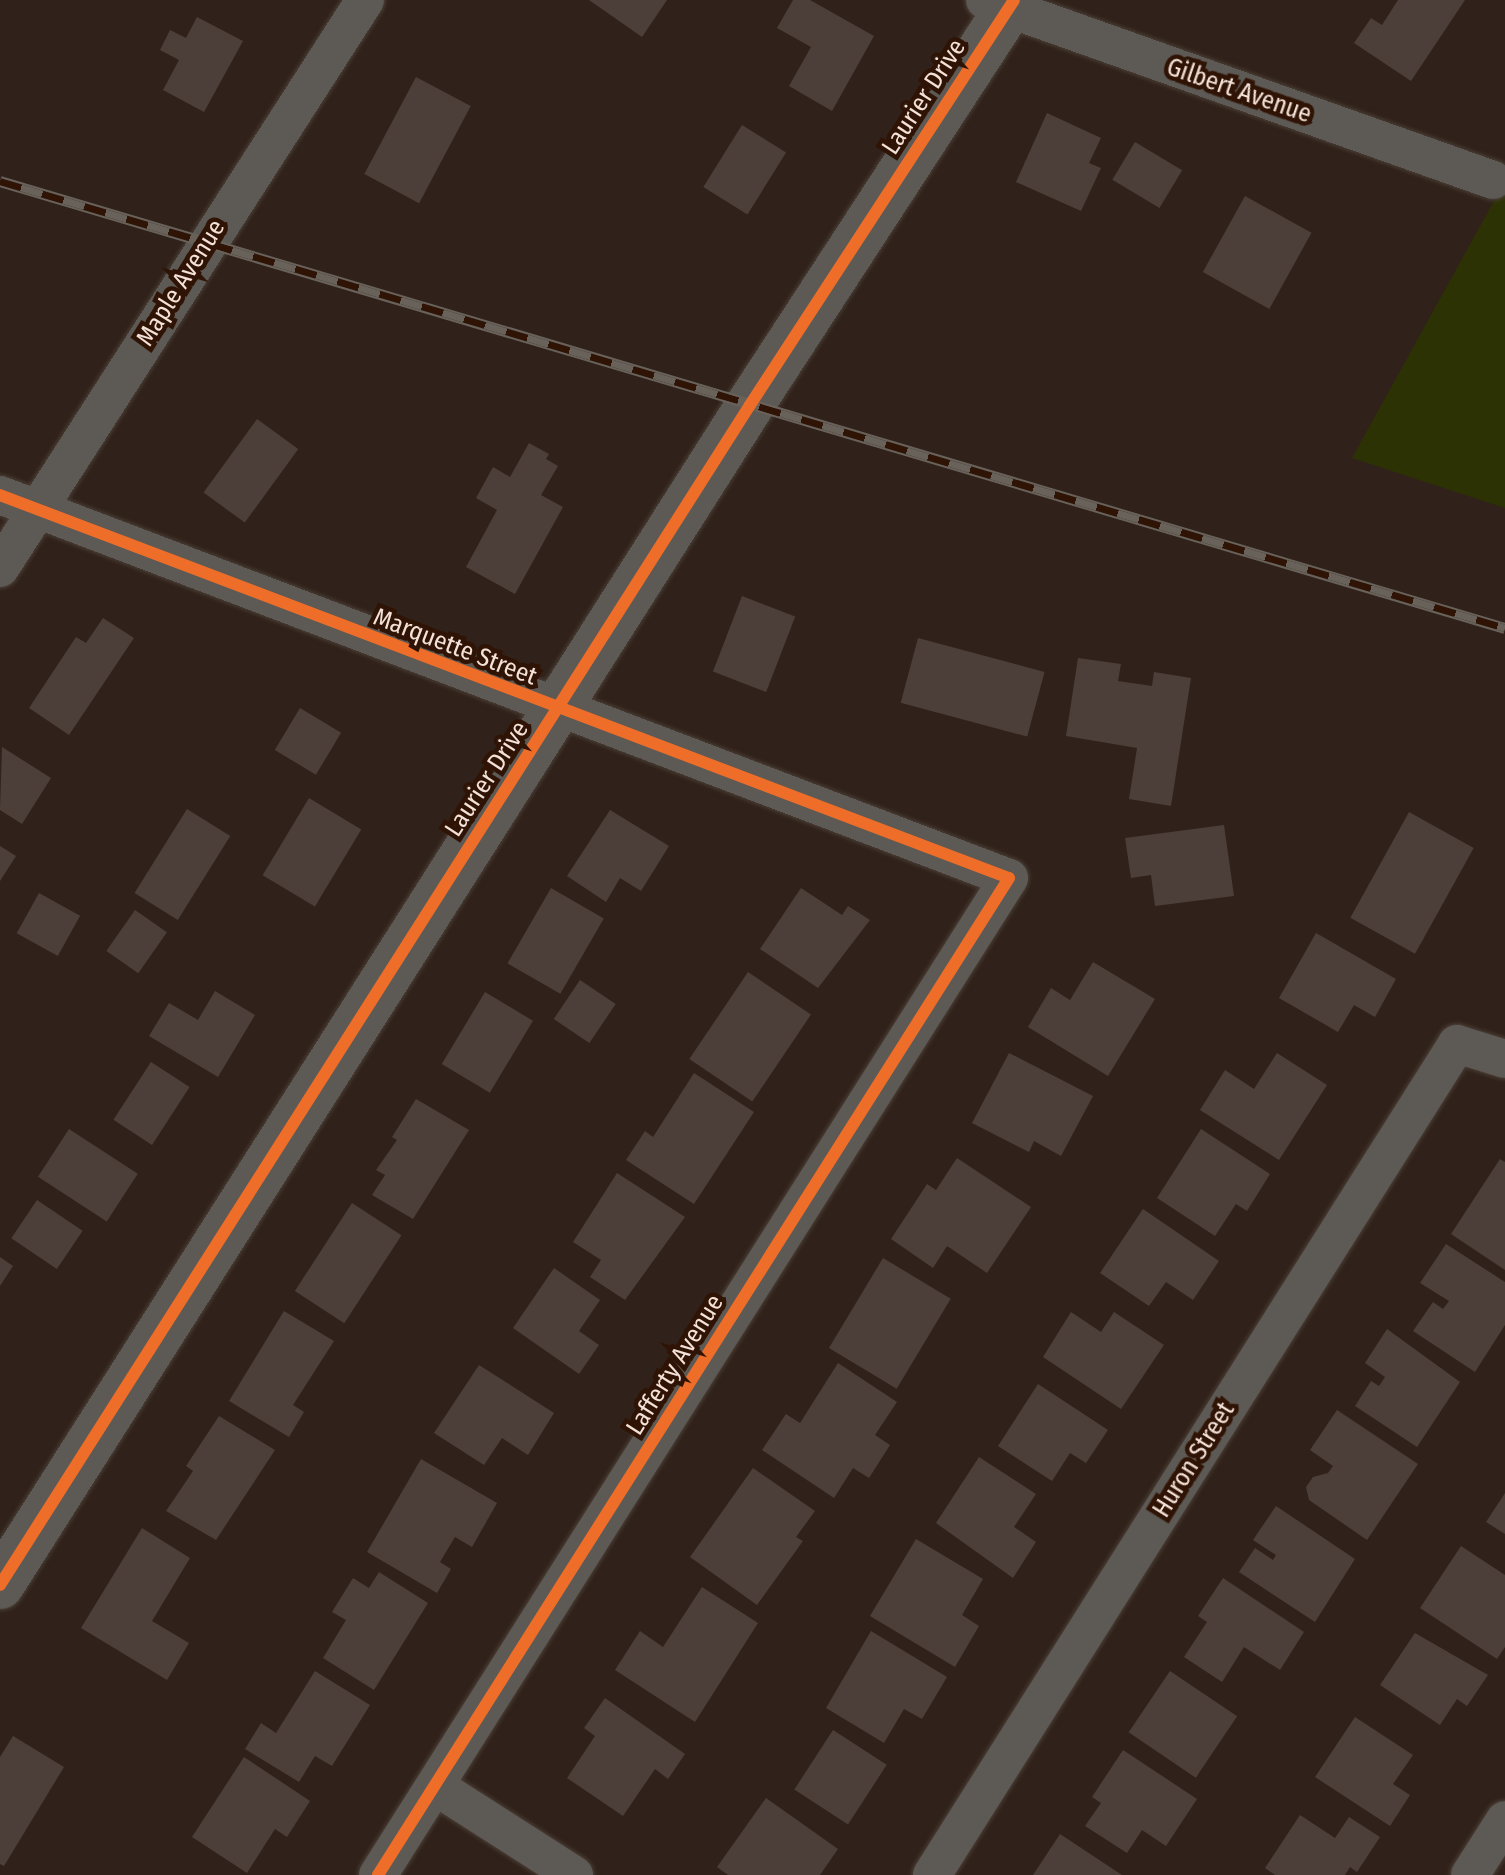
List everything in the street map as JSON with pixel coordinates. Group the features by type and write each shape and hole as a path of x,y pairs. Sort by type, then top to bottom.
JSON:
{"street":[{"name":"Maple Avenue","path":"0,568 365,0"},
{"name":"Gilbert Avenue","path":"1002,3 1494,180"},
{"name":"Laurier Drive","path":"0,1584 558,710 1002,3"},
{"name":"Marquette Street","path":"0,495 1009,878"},
{"name":"Lafferty Avenue","path":"378,1875 1009,878"},
{"name":"Huron Street","path":"932,1875 1457,1044 1505,1059"},
{"path":"435,1786 574,1875"},
{"path":"1470,1875 1505,1820"}],"green space":[{"path":"1505,181 1505,508 1352,458"}],"building":[{"path":"589,0 667,0 642,37"},
{"path":"793,0 810,0 874,36 832,111 789,86 811,47 777,28"},
{"path":"1398,0 1465,0 1411,81 1354,43 1371,18 1382,25"},
{"path":"197,17 243,41 204,112 163,90 179,60 160,50 170,30 186,38"},
{"path":"416,77 471,106 419,203 364,174"},
{"path":"1047,113 1101,138 1089,163 1101,168 1081,211 1016,182"},
{"path":"742,125 786,153 747,214 703,187"},
{"path":"1135,142 1182,170 1159,208 1112,180"},
{"path":"1245,196 1311,233 1269,309 1203,272"},
{"path":"257,419 298,449 245,523 204,493"},
{"path":"529,443 549,454 546,459 558,466 541,495 563,507 515,594 466,567 497,510 476,498 493,467 510,477"},
{"path":"742,596 795,616 766,692 713,672"},
{"path":"103,618 134,638 69,735 29,708 76,637 86,643"},
{"path":"918,638 1045,672 1027,737 901,703"},
{"path":"1078,658 1121,664 1118,681 1152,686 1154,672 1191,678 1171,806 1129,799 1137,748 1066,736"},
{"path":"300,708 341,733 316,775 275,750"},
{"path":"2,747 51,778 22,824 0,810"},
{"path":"309,798 361,829 315,907 263,875"},
{"path":"187,809 230,836 178,920 135,893"},
{"path":"610,810 669,846 641,891 620,878 606,902 567,876"},
{"path":"1409,812 1474,848 1415,954 1350,918"},
{"path":"1224,825 1234,896 1155,906 1151,875 1131,878 1125,838"},
{"path":"0,846 16,856 0,881"},
{"path":"551,888 604,918 560,994 507,963"},
{"path":"801,888 842,915 848,906 870,920 818,988 760,949"},
{"path":"39,893 80,916 58,956 17,933"},
{"path":"135,910 167,932 138,973 106,951"},
{"path":"1316,933 1396,979 1375,1017 1354,1005 1338,1032 1279,998"},
{"path":"1093,962 1155,999 1108,1076 1028,1027 1051,988 1070,1000"},
{"path":"748,972 811,1014 752,1102 689,1059"},
{"path":"580,980 616,1004 589,1043 554,1019"},
{"path":"215,991 255,1015 218,1077 149,1036 169,1003 198,1020"},
{"path":"485,992 533,1021 490,1093 442,1064"},
{"path":"1009,1053 1093,1096 1061,1156 1034,1141 1029,1152 972,1123"},
{"path":"1277,1053 1327,1085 1279,1160 1200,1110 1225,1070 1254,1089"},
{"path":"151,1062 190,1087 152,1145 113,1120"},
{"path":"694,1073 754,1112 694,1204 626,1160 645,1131 653,1137"},
{"path":"416,1099 469,1130 413,1219 372,1195 385,1175 376,1170 397,1140 392,1137"},
{"path":"69,1129 138,1174 107,1221 38,1177"},
{"path":"1201,1129 1270,1174 1247,1211 1236,1204 1215,1236 1157,1198"},
{"path":"957,1158 1031,1207 987,1273 947,1246 933,1268 891,1239 927,1184 936,1190"},
{"path":"1500,1159 1505,1162 1505,1270 1451,1234"},
{"path":"617,1173 685,1217 625,1300 590,1277 601,1260 573,1242"},
{"path":"37,1200 83,1231 57,1269 11,1238"},
{"path":"352,1203 401,1235 344,1323 295,1291"},
{"path":"1143,1209 1219,1261 1193,1300 1166,1282 1149,1306 1100,1273"},
{"path":"1446,1244 1505,1282 1505,1325 1475,1372 1413,1331 1433,1302 1443,1309 1449,1301 1420,1283"},
{"path":"0,1257 13,1266 0,1286"},
{"path":"883,1258 951,1299 897,1389 829,1348"},
{"path":"554,1268 600,1300 579,1331 599,1345 579,1374 513,1328"},
{"path":"284,1311 334,1341 293,1405 304,1412 289,1437 229,1401"},
{"path":"1071,1312 1101,1332 1114,1312 1164,1345 1121,1409 1043,1357"},
{"path":"1387,1329 1460,1382 1417,1447 1355,1406 1371,1381 1379,1386 1385,1377 1365,1363"},
{"path":"838,1363 897,1402 875,1435 890,1445 869,1478 853,1468 834,1498 762,1450 786,1414 800,1423"},
{"path":"479,1365 554,1413 528,1455 502,1438 484,1465 434,1433"},
{"path":"1038,1384 1108,1430 1086,1463 1070,1453 1052,1481 998,1446"},
{"path":"1337,1410 1418,1464 1367,1540 1309,1500 1306,1487 1313,1477 1328,1473 1333,1466 1310,1450"},
{"path":"219,1416 275,1450 216,1540 166,1511 193,1471 186,1466"},
{"path":"979,1457 1036,1494 1014,1527 1036,1542 1013,1578 936,1523"},
{"path":"421,1459 497,1503 472,1547 455,1537 440,1562 451,1569 437,1593 367,1552"},
{"path":"753,1468 815,1511 796,1537 803,1541 757,1605 690,1557"},
{"path":"1505,1493 1505,1534 1486,1522"},
{"path":"1276,1506 1355,1559 1315,1622 1239,1572 1255,1548 1273,1560 1276,1555 1253,1540"},
{"path":"142,1528 190,1558 152,1621 189,1643 167,1680 81,1628"},
{"path":"916,1539 983,1579 962,1615 979,1626 955,1667 870,1616"},
{"path":"1461,1546 1505,1575 1505,1647 1497,1659 1420,1608"},
{"path":"379,1572 428,1603 374,1690 323,1658 346,1620 332,1612 353,1578 369,1588"},
{"path":"1223,1578 1304,1632 1280,1670 1244,1647 1222,1682 1184,1657 1207,1622 1198,1616"},
{"path":"702,1587 758,1623 695,1722 615,1670 640,1631 663,1647"},
{"path":"871,1631 947,1677 922,1719 904,1709 884,1743 826,1708"},
{"path":"1415,1633 1488,1675 1467,1706 1457,1699 1440,1725 1380,1685"},
{"path":"315,1671 370,1705 332,1766 315,1756 299,1782 245,1749 261,1723 276,1733"},
{"path":"1170,1671 1237,1716 1196,1778 1129,1732"},
{"path":"605,1698 685,1754 668,1779 655,1769 623,1816 567,1778 595,1736 584,1728"},
{"path":"1355,1717 1413,1755 1393,1784 1410,1795 1390,1826 1315,1777"},
{"path":"833,1730 887,1765 848,1824 794,1790"},
{"path":"13,1736 64,1767 4,1866 0,1864 0,1757"},
{"path":"1123,1750 1197,1799 1166,1846 1142,1830 1127,1853 1085,1826 1101,1803 1092,1797"},
{"path":"244,1757 310,1801 287,1837 275,1829 247,1873 192,1837"},
{"path":"766,1798 838,1849 820,1875 728,1875 717,1867"},
{"path":"1300,1815 1335,1838 1349,1817 1380,1837 1357,1872 1350,1867 1345,1875 1275,1875 1265,1868"},
{"path":"1060,1834 1122,1875 1033,1875"}],"railway":[{"path":"0,181 1505,628"}],"cycle path":[{"path":"0,1585 750,405 1014,0"},
{"path":"0,495 1009,878 378,1875"}]}
